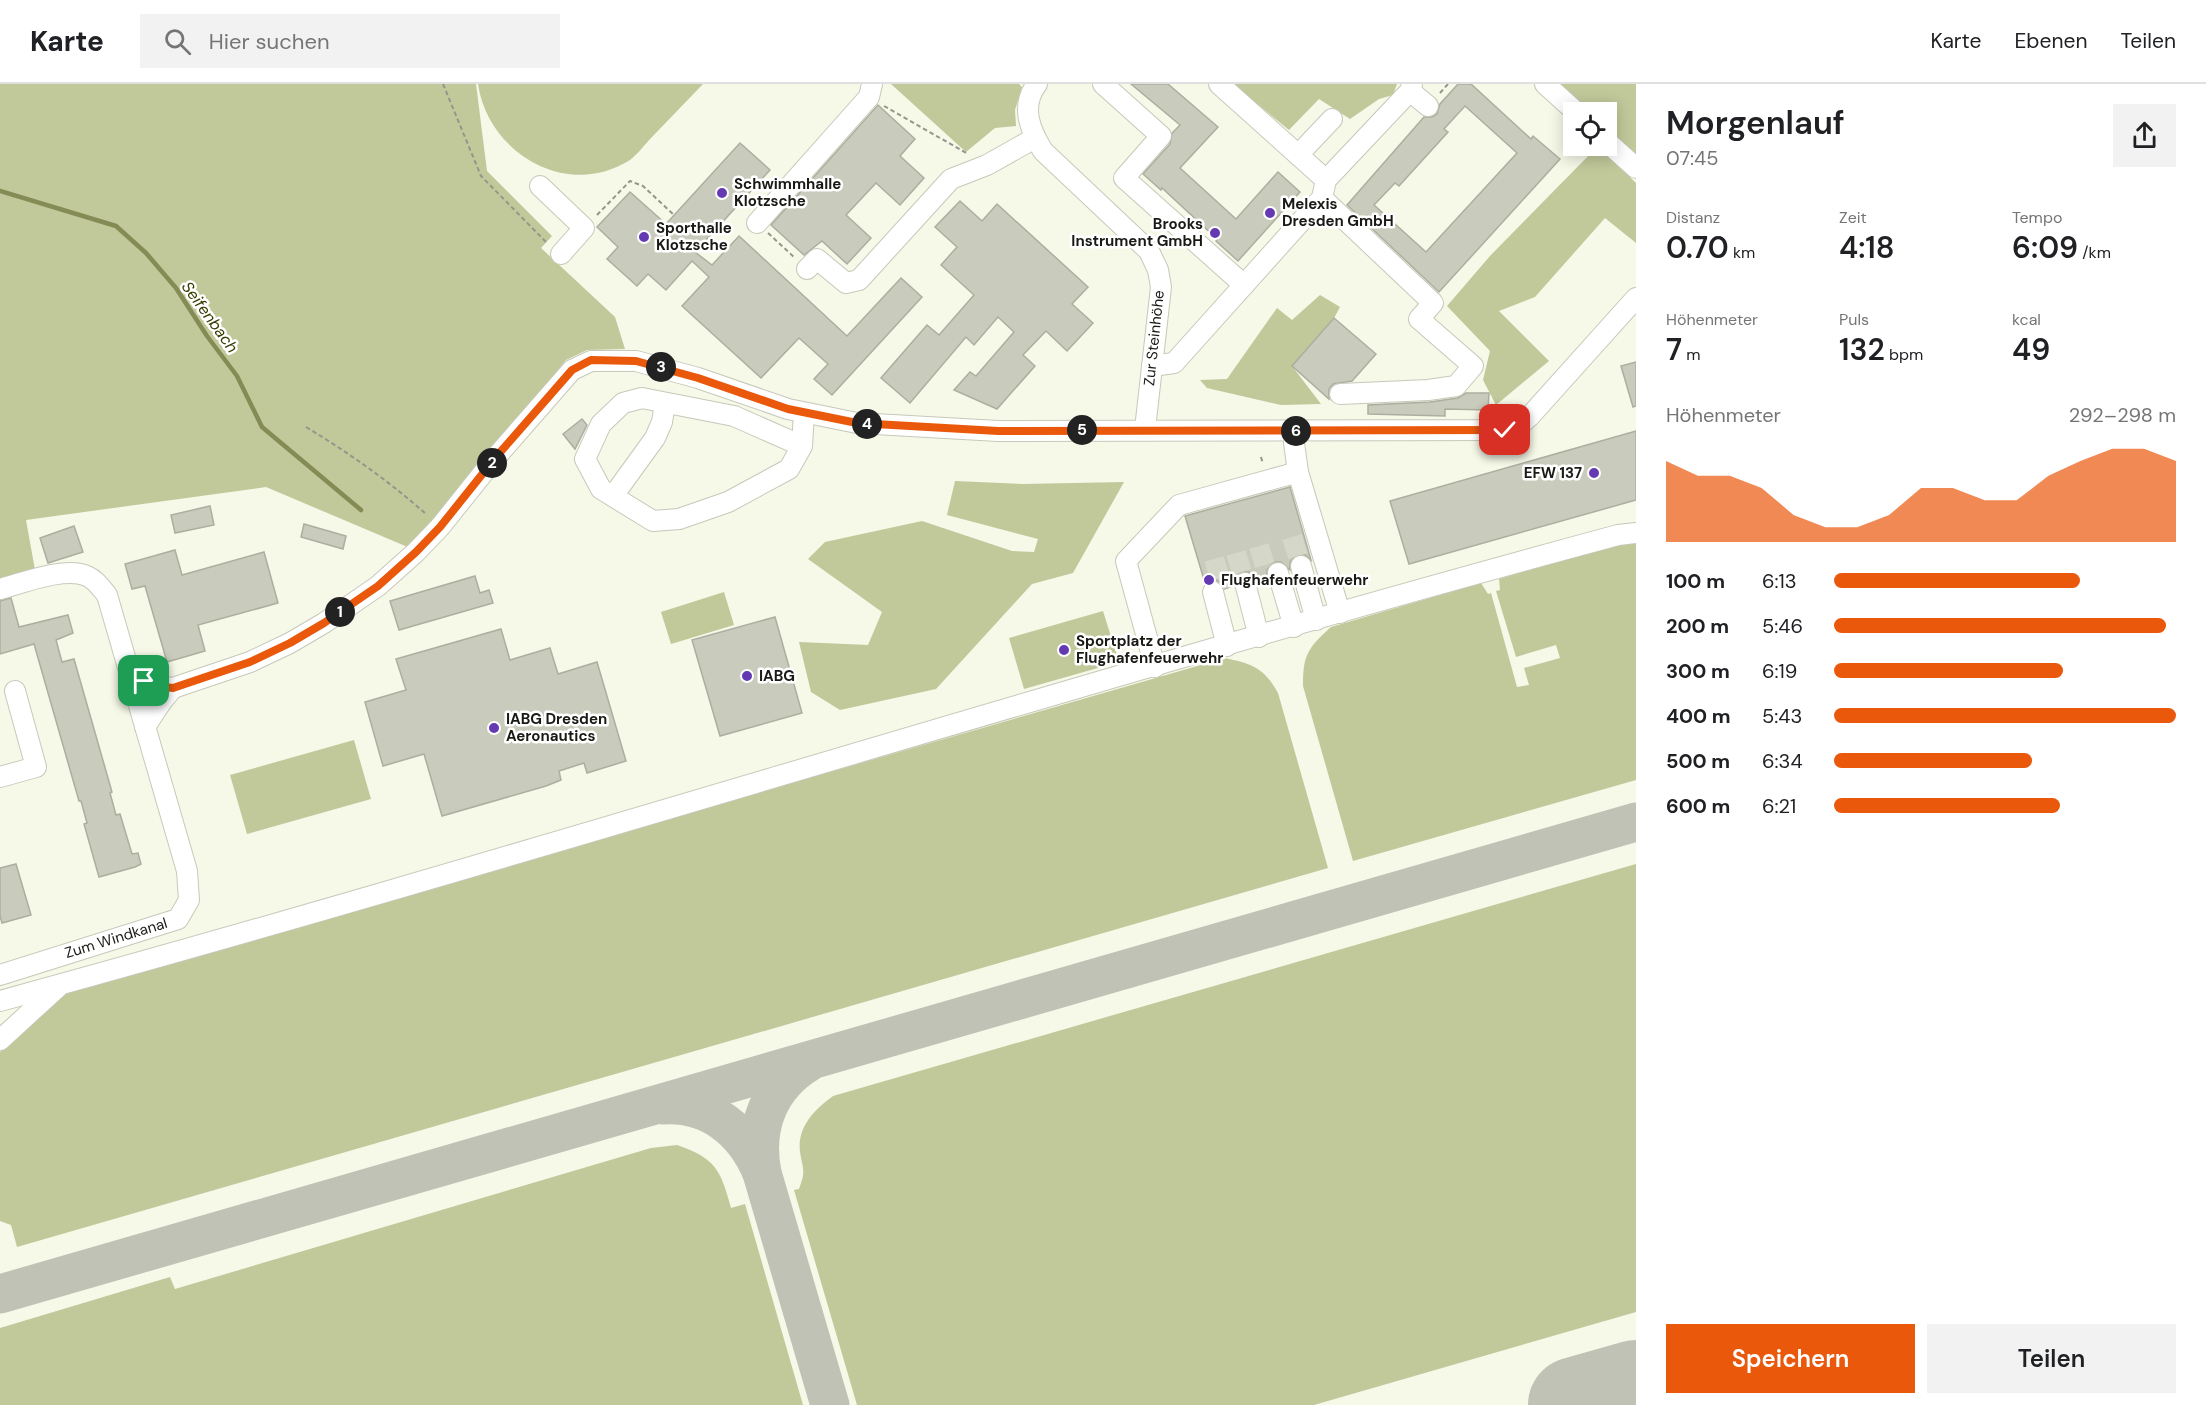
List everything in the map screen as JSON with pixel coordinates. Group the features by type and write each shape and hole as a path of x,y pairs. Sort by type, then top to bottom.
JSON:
{"street":[{"path":"1219,84 1298,155 1324,189 1433,303 1419,319 1473,366 1456,386 1428,390 1340,394"},
{"path":"1545,84 1565,102"},
{"name":"Zur Steinhöhe","path":"1034,85 1029,102 1028,119 1035,138 1043,150 1149,251 1158,270 1161,287 1145,429"},
{"path":"1104,85 1161,136 1124,178 1244,285"},
{"path":"1152,366 1174,363 1244,285 1411,87 1428,106"},
{"path":"758,223 870,91"},
{"path":"1298,155 1332,119"},
{"path":"807,269 817,259 846,283 859,280 951,179 987,165 1035,138"},
{"path":"1617,151 1636,168"},
{"path":"540,186 584,228 554,248"},
{"path":"129,672 156,686 173,688 250,662 290,643 324,623 378,586 416,552 440,527 496,457 572,370 591,360 636,361 698,378 804,413 857,423 975,430 1505,430 1517,427 1530,416 1636,298"},
{"path":"801,446 734,416 642,398 623,403 601,424 585,459 602,489 653,521 679,519 728,502 789,469 801,446 804,413"},
{"path":"613,496 655,438 662,422 665,403"},
{"path":"1295,431 1294,443 1298,472 1340,613"},
{"path":"1155,667 1126,561 1179,506 1298,472"},
{"path":"0,1001 230,938 666,808 816,766 947,725 1618,535 1636,533"},
{"name":"Zum Windkanal","path":"0,589 71,571 88,576 99,584 107,595 187,871 189,900 178,919 0,975"},
{"path":"1256,579 1271,633"},
{"path":"1256,579 1271,633"},
{"path":"1256,579 1271,633"},
{"path":"145,727 173,688"},
{"path":"0,777 36,767 15,691"},
{"path":"0,1040 60,985"}],"path":[{"path":"442,84 481,176 554,248"},
{"path":"870,91 987,165"},
{"path":"584,228 630,181 643,186 674,215"},
{"path":"758,223 807,269"},
{"path":"306,427 401,491 440,527"}],"green space":[{"path":"0,84 476,84 487,171 552,236 541,248 615,317 625,349 587,350 566,360 410,548 266,487 26,520 35,570 0,579"},
{"path":"478,84 703,84 630,160 606,171 581,175 557,172 534,163 514,149 497,131 485,109"},
{"path":"891,84 1019,84 1022,87 1015,110 1016,126 995,128 966,152"},
{"path":"1233,84 1397,84 1393,95 1379,99 1350,119 1319,99 1289,130"},
{"path":"1555,84 1636,84 1636,156 1617,139 1617,102 1576,102"},
{"path":"1588,156 1608,156 1636,183 1636,243 1605,218 1535,297 1499,311 1549,361 1496,405 1483,380 1490,351 1447,306 1490,256"},
{"path":"1320,295 1340,307 1334,318 1292,366 1321,404 1281,405 1207,388 1200,380 1227,379 1277,308 1292,320"},
{"path":"955,481 1023,484 1124,482 1073,573 1032,584 936,689 840,710 811,692 799,642 868,645 882,612 808,559 825,542 922,521 1012,551 1034,552 1038,539 947,515"},
{"path":"1636,543 1636,780 1353,861 1303,686 1304,666 1312,646 1331,627 1481,583 1488,594 1491,593 1517,687 1529,685 1524,668 1560,658 1556,645 1516,657 1496,591 1500,590 1499,579 1611,546"},
{"path":"724,592 734,625 671,644 661,612"},
{"name":"Sportplatz der Flughafenfeuerwehr","path":"1103,611 1119,662 1024,689 1009,638"},
{"path":"1225,658 1257,668 1268,678 1278,693 1328,868 17,1247 11,1225 0,1221 0,1052 67,992"},
{"path":"354,740 371,799 247,834 230,775"},
{"path":"1636,864 1636,1312 1314,1405 857,1405 794,1190 799,1189 803,1174 800,1143 804,1127 813,1113 833,1096"},
{"path":"677,1145 700,1155 715,1168 724,1184 731,1208 745,1204 803,1405 0,1405 0,1328 170,1277 175,1289 651,1148"}],"building":[{"path":"1131,84 1168,84 1218,127 1180,168 1236,219 1278,172 1300,192 1238,261 1162,188 1161,190 1143,174 1170,144 1172,133 1180,125"},
{"path":"1458,84 1471,84 1531,139 1533,136 1560,159 1439,292 1347,205 1424,117 1437,114 1440,104","holes":["1465,106 1517,153 1426,252 1374,205 1395,183 1399,186 1448,132 1444,129"]},
{"path":"878,105 915,139 900,156 924,178 900,205 876,183 846,215 871,238 847,264 822,241 804,255 771,225"},
{"path":"740,143 770,170 695,252 712,265 739,236 847,336 901,278 922,297 832,395 814,379 828,364 799,338 761,378 682,306 709,277 692,261 666,290 648,274 637,286 607,259 618,247 597,227 630,192 666,224"},
{"path":"960,201 982,221 997,204 1088,287 1072,304 1093,323 1067,351 1046,331 1023,355 1035,366 997,409 954,390 970,372 976,376 1014,332 998,317 974,345 966,337 910,403 881,378 927,325 939,335 974,295 941,265 957,247 935,227"},
{"path":"1334,318 1376,354 1352,381 1333,384 1329,389 1329,399 1292,366"},
{"path":"1636,362 1636,406 1633,407 1621,366"},
{"path":"1466,393 1489,393 1488,410 1445,409 1445,416 1368,414 1368,405 1430,402 1458,398"},
{"path":"582,419 587,425 575,449 563,434"},
{"path":"1636,431 1636,500 1409,564 1390,501"},
{"path":"1290,487 1311,560 1305,555 1297,555 1290,562 1290,570 1281,562 1274,562 1267,570 1267,576 1256,579 1249,572 1241,572 1234,579 1233,586 1224,589 1216,580 1205,583 1185,516"},
{"path":"210,506 214,525 175,533 171,515"},
{"path":"304,524 346,536 343,549 301,537"},
{"path":"74,526 83,552 48,563 40,538"},
{"path":"175,550 182,575 264,552 278,603 198,625 205,651 167,662 145,586 132,589 125,564"},
{"path":"475,576 480,593 489,590 493,603 399,630 390,601"},
{"path":"11,598 19,627 68,615 73,633 56,640 62,662 74,659 112,792 110,793 116,815 120,814 132,854 138,853 141,864 135,867 99,877 84,824 87,823 81,801 79,801 34,644 0,654 0,601"},
{"name":"IABG","path":"775,617 802,713 720,736 692,640"},
{"name":"IABG Dresden Aeronautics","path":"501,629 510,660 550,648 558,674 597,662 626,761 587,773 584,763 559,771 561,780 546,786 442,816 424,754 383,766 365,702 406,690 396,659"},
{"path":"16,864 31,915 2,923 0,868"}],"waterway":[{"name":"Seifenbach","path":"0,191 116,226 146,253 176,288 207,336 237,376 262,427 361,510"}],"taxiway":[{"path":"0,1294 1636,822"},
{"path":"762,1173 760,1140 767,1109 784,1083 809,1062"},
{"path":"663,1105 696,1108 724,1122 736,1132 755,1158 762,1173 830,1405"}],"runway":[{"path":"1576,1405 1636,1388"}],"tunnel":[{"path":"1292,537 1301,566"},
{"path":"1259,546 1268,576"},
{"path":"1236,553 1245,583"},
{"path":"1214,559 1223,589"}],"place":[{"name":"Schwimmhalle Klotzsche","path":"722,193"},
{"name":"Melexis Dresden GmbH","path":"1270,213"},
{"name":"Brooks Instrument GmbH","path":"1215,233"},
{"name":"Sporthalle Klotzsche","path":"644,237"},
{"name":"EFW 137","path":"1594,473"},
{"name":"Flughafenfeuerwehr","path":"1209,580"},
{"name":"Sportplatz der Flughafenfeuerwehr","path":"1064,650"},
{"name":"IABG","path":"747,676"},
{"name":"IABG Dresden Aeronautics","path":"494,728"}],"route":[{"path":"144,681 156,686 173,688 250,662 290,643 324,623 378,586 440,527 496,457 572,370 591,360 636,361 698,378 788,409 857,423 998,431 1505,430"}]}
